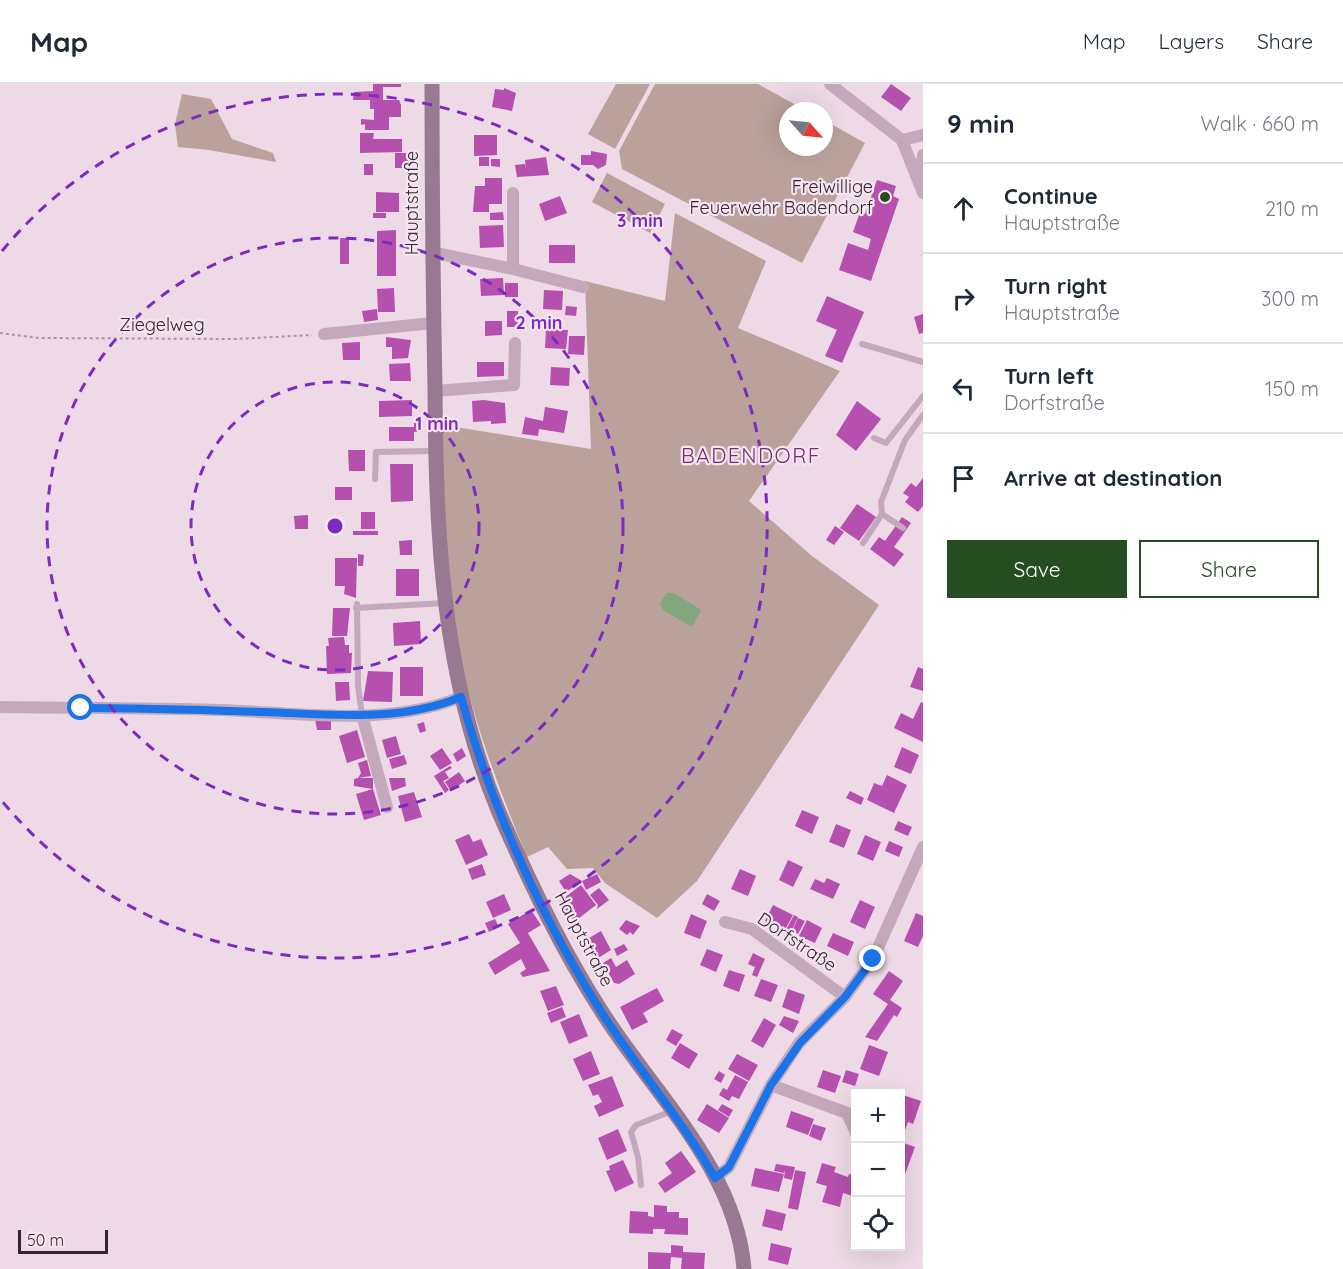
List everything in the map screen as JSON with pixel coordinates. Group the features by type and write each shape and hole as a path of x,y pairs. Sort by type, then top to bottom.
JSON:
{"main road":[{"name":"Hauptstraße","path":"432,84 431,252 438,552 461,697 497,807 571,960 631,1055 672,1110 715,1178 732,1212 744,1269"}],"street":[{"path":"830,84 902,140 923,193"},
{"path":"902,140 923,135"},
{"path":"919,180 923,154"},
{"path":"513,193 513,269"},
{"path":"431,252 513,269 583,287"},
{"path":"324,334 434,323"},
{"path":"435,391 514,385 515,343"},
{"path":"0,707 362,715 410,713 436,707 461,697"},
{"path":"362,715 387,807"},
{"name":"Dorfstraße","path":"715,1178 726,1172 735,1158 771,1085 800,1043 845,997 873,959 923,847"},
{"name":"Dorfstraße","path":"725,922 752,929 845,997"},
{"path":"771,1085 847,1113 851,1123"}],"lane":[{"path":"862,344 923,362"},
{"path":"873,438 886,443 923,396"},
{"path":"863,543 882,514 881,502 905,440 923,415"},
{"path":"375,479 376,452 434,451"},
{"path":"882,514 903,528"},
{"path":"362,715 358,686 356,606 445,603"},
{"path":"641,1185 638,1157 631,1132 636,1125 672,1110"}],"path":[{"name":"Ziegelweg","path":"0,333 39,338 236,339 324,334"}],"shaded area":[{"path":"616,84 650,84 615,149 588,134"},
{"path":"655,84 758,84 791,102 779,102 779,156 833,156 833,125 865,143 802,263 622,169 619,151"},
{"path":"182,94 211,99 232,139 273,153 276,162 178,147 175,124"},
{"path":"607,173 665,204 650,233 592,202"},
{"path":"675,213 766,261 738,328 840,371 749,501 812,556 879,605 697,881 657,918 605,883 593,868 567,869 548,847 527,857 489,758 462,665 447,562 443,493 443,425 591,449 585,281 665,301"},
{"path":"667,593 674,593 701,610 692,627 663,610 660,603"}],"building":[{"path":"373,84 401,84 401,87 383,87 383,100 399,100 401,105 401,117 389,117 389,130 365,130 365,124 361,125 361,119 374,120 374,109 370,109 370,100 353,100 354,92 373,91"},
{"path":"891,84 911,98 901,111 881,97"},
{"path":"504,88 516,93 512,111 492,107 495,89 504,90"},
{"path":"360,133 374,133 373,139 402,139 402,152 360,153"},
{"path":"474,135 497,135 497,155 474,156"},
{"path":"591,151 607,154 606,165 598,169 593,165 581,165 581,155 591,155"},
{"path":"395,153 411,153 410,168 395,168"},
{"path":"479,157 489,157 489,166 479,166"},
{"path":"546,157 549,175 517,177 515,165 525,164 526,170 525,160"},
{"path":"491,159 500,159 500,167 491,166"},
{"path":"364,164 373,164 373,175 364,175"},
{"path":"485,178 502,178 502,204 489,204 489,212 473,212 475,186 485,186"},
{"path":"877,180 896,186 893,196 899,199 871,281 839,270 848,243 868,250 871,239 853,232 860,212 865,214"},
{"path":"376,192 399,193 399,212 376,212"},
{"path":"560,196 567,213 545,221 539,204"},
{"path":"503,212 504,220 490,220 490,213"},
{"path":"373,213 386,213 386,218 373,218"},
{"path":"503,225 504,247 480,248 479,226"},
{"path":"396,230 396,276 377,276 377,231"},
{"path":"340,238 349,238 349,264 340,264"},
{"path":"549,245 575,245 575,263 549,263"},
{"path":"503,278 504,295 481,296 480,279"},
{"path":"505,283 518,283 518,297 505,297"},
{"path":"394,288 395,312 378,312 377,289"},
{"path":"544,290 563,291 562,310 543,309"},
{"path":"827,296 864,312 842,363 825,356 837,330 816,321"},
{"path":"566,306 577,307 576,316 565,315"},
{"path":"377,309 378,320 364,322 362,311"},
{"path":"507,311 518,311 518,327 507,327"},
{"path":"923,314 923,333 919,334 914,317"},
{"path":"485,321 502,321 502,335 485,336"},
{"path":"546,329 568,330 566,349 545,348"},
{"path":"569,336 585,336 584,355 568,354"},
{"path":"386,337 411,340 408,358 392,359 392,347 386,347"},
{"path":"360,342 360,360 343,360 342,343"},
{"path":"477,362 504,362 504,376 477,377"},
{"path":"410,363 411,381 390,381 389,364"},
{"path":"551,367 570,368 569,386 550,385"},
{"path":"412,400 412,416 379,417 379,401"},
{"path":"472,401 505,403 506,423 473,422"},
{"path":"857,401 881,419 856,451 836,435"},
{"path":"545,407 568,411 564,433 539,429 538,436 522,434 525,417 543,421"},
{"path":"422,421 422,431 414,432 414,441 389,441 389,427 414,427 414,422"},
{"path":"348,450 365,450 365,471 349,471"},
{"path":"390,464 413,464 413,501 391,502"},
{"path":"923,478 923,506 918,512 905,502 909,497 903,493 911,483 916,487"},
{"path":"335,487 352,487 352,500 335,500"},
{"path":"857,504 876,517 859,541 840,528"},
{"path":"361,512 375,512 375,529 361,529"},
{"path":"308,515 308,529 295,529 294,516"},
{"path":"902,517 911,523 894,547 904,554 894,567 870,549 879,537 885,541"},
{"path":"835,526 844,532 834,545 826,540"},
{"path":"353,531 378,531 378,535 353,535"},
{"path":"412,540 412,555 400,555 399,541"},
{"path":"358,554 364,555 363,566 358,566"},
{"path":"335,558 357,558 356,598 344,594 345,586 335,586"},
{"path":"396,569 419,569 419,596 396,596"},
{"path":"333,608 350,608 347,636 332,636"},
{"path":"420,621 421,644 394,646 393,623"},
{"path":"344,637 345,645 349,645 349,653 352,653 351,673 327,674 328,638"},
{"path":"400,667 423,667 423,696 400,696"},
{"path":"918,667 923,669 923,691 910,687"},
{"path":"368,671 393,672 392,702 363,701"},
{"path":"335,682 349,682 350,700 336,701"},
{"path":"921,702 923,703 923,742 894,728 901,713 913,719"},
{"path":"315,719 331,719 331,730 317,730"},
{"path":"424,722 426,731 420,733 417,724"},
{"path":"357,730 365,757 347,763 339,736"},
{"path":"396,736 401,754 387,758 382,740"},
{"path":"902,747 919,755 911,774 894,767"},
{"path":"442,748 452,763 440,770 430,756"},
{"path":"462,748 466,756 457,762 453,754"},
{"path":"404,755 407,764 392,769 389,759"},
{"path":"367,760 371,776 358,778 361,773 358,763"},
{"path":"450,766 452,768 445,772 449,778 443,781 449,790 445,793 434,776"},
{"path":"459,772 465,781 451,791 445,782"},
{"path":"887,775 907,785 894,813 867,800 874,783 882,786"},
{"path":"373,778 373,789 354,786 354,779"},
{"path":"389,778 405,778 406,786 392,791"},
{"path":"373,789 381,815 364,820 356,794"},
{"path":"850,791 864,798 861,805 846,798"},
{"path":"414,792 422,817 405,822 398,796"},
{"path":"802,810 819,817 812,834 795,826"},
{"path":"898,821 912,827 908,836 894,830"},
{"path":"836,824 851,830 844,848 829,842"},
{"path":"469,834 473,842 481,839 488,855 466,865 455,840"},
{"path":"865,835 881,842 873,861 857,854"},
{"path":"889,841 903,847 899,857 885,851"},
{"path":"788,860 803,867 793,887 779,880"},
{"path":"482,864 486,875 472,880 468,869"},
{"path":"740,869 756,876 748,896 731,889"},
{"path":"570,874 582,881 566,892 559,881"},
{"path":"597,874 601,882 586,890 582,881"},
{"path":"827,878 840,884 833,899 810,889 815,879 824,883"},
{"path":"581,885 596,905 574,922 559,902"},
{"path":"599,888 609,900 597,909 598,905 590,895"},
{"path":"504,894 511,910 493,918 486,902"},
{"path":"707,894 720,901 714,911 702,904"},
{"path":"860,900 875,907 865,929 850,922"},
{"path":"773,905 793,915 785,930 765,921"},
{"path":"531,910 541,925 528,933 550,971 523,977 520,973 526,969 521,959 495,975 488,963 520,943 508,924"},
{"path":"916,913 923,916 923,936 918,947 904,941"},
{"path":"691,914 707,921 700,939 684,933"},
{"path":"794,915 798,917 791,932 786,930"},
{"path":"798,918 805,921 798,934 792,931"},
{"path":"495,919 499,927 489,932 485,923"},
{"path":"626,920 640,926 633,935 630,932 627,935 619,929"},
{"path":"807,920 822,928 815,943 799,936"},
{"path":"601,931 611,950 595,960 584,941"},
{"path":"833,933 854,942 848,956 827,946"},
{"path":"624,944 628,950 617,956 614,949"},
{"path":"707,949 723,955 716,972 700,965"},
{"path":"753,953 765,959 757,977 752,975 755,967 748,964"},
{"path":"611,958 616,967 627,960 635,974 619,984 614,983 608,972 603,975 598,966"},
{"path":"729,970 745,975 739,992 723,986"},
{"path":"889,971 903,981 890,1000 902,1008 897,1017 894,1015 877,1041 865,1037 888,1004 873,994"},
{"path":"761,979 778,985 771,1002 754,996"},
{"path":"556,986 564,1005 548,1011 540,991"},
{"path":"657,988 664,1001 643,1013 648,1022 632,1030 620,1007"},
{"path":"788,989 805,995 799,1014 782,1007"},
{"path":"562,1007 566,1017 551,1023 547,1013"},
{"path":"579,1014 588,1036 569,1044 560,1022"},
{"path":"784,1016 799,1021 793,1033 779,1025"},
{"path":"764,1018 776,1025 763,1048 751,1041"},
{"path":"672,1029 683,1035 676,1046 666,1040"},
{"path":"680,1043 698,1054 689,1069 671,1058"},
{"path":"869,1045 888,1052 879,1076 860,1069"},
{"path":"591,1051 600,1074 583,1081 573,1059"},
{"path":"737,1054 758,1065 749,1081 728,1069"},
{"path":"823,1070 841,1076 835,1093 817,1087"},
{"path":"846,1070 859,1074 855,1086 842,1082"},
{"path":"719,1071 725,1075 721,1083 714,1079"},
{"path":"735,1075 748,1082 739,1099 732,1096 729,1101 719,1095 723,1088 727,1090"},
{"path":"612,1076 624,1106 599,1117 594,1106 602,1102 598,1094 593,1096 588,1085"},
{"path":"905,1096 921,1101 913,1124 908,1122 905,1131"},
{"path":"707,1104 729,1118 719,1133 697,1120"},
{"path":"722,1104 733,1110 729,1117 718,1110"},
{"path":"791,1111 814,1119 808,1135 786,1127"},
{"path":"813,1124 826,1128 821,1141 809,1136"},
{"path":"618,1129 627,1151 607,1160 598,1138"},
{"path":"905,1143 915,1147 905,1174"},
{"path":"681,1151 696,1172 665,1193 658,1183 672,1173 665,1163"},
{"path":"623,1160 634,1183 615,1192 606,1171 610,1170 609,1166"},
{"path":"822,1163 836,1167 834,1172 848,1177 851,1174 851,1195 843,1193 840,1207 822,1202 827,1186 816,1183"},
{"path":"776,1164 795,1167 792,1180 784,1178 785,1170 784,1173 774,1171"},
{"path":"755,1168 784,1174 779,1192 751,1186"},
{"path":"795,1170 806,1172 798,1210 788,1208"},
{"path":"654,1205 667,1206 667,1212 679,1212 679,1218 688,1218 688,1235 664,1234 665,1229 653,1229 653,1234 629,1233 630,1211 648,1212 648,1216 654,1217"},
{"path":"766,1209 786,1214 782,1231 762,1226"},
{"path":"771,1243 792,1248 788,1265 768,1260"},
{"path":"671,1245 683,1246 683,1252 705,1253 704,1269 681,1269 682,1258 671,1257 670,1269 648,1269 648,1252 671,1253"}],"place":[{"name":"Freiwillige Feuerwehr Badendorf","path":"885,197"}],"district":[{"name":"BADENDORF","path":"751,456"}],"route":[{"path":"81,708 362,715 410,713 436,707 461,697 497,807 525,870 576,970 631,1055 701,1153 715,1178 726,1172 735,1158 771,1085 785,1063 800,1043 845,997 873,959"}]}
